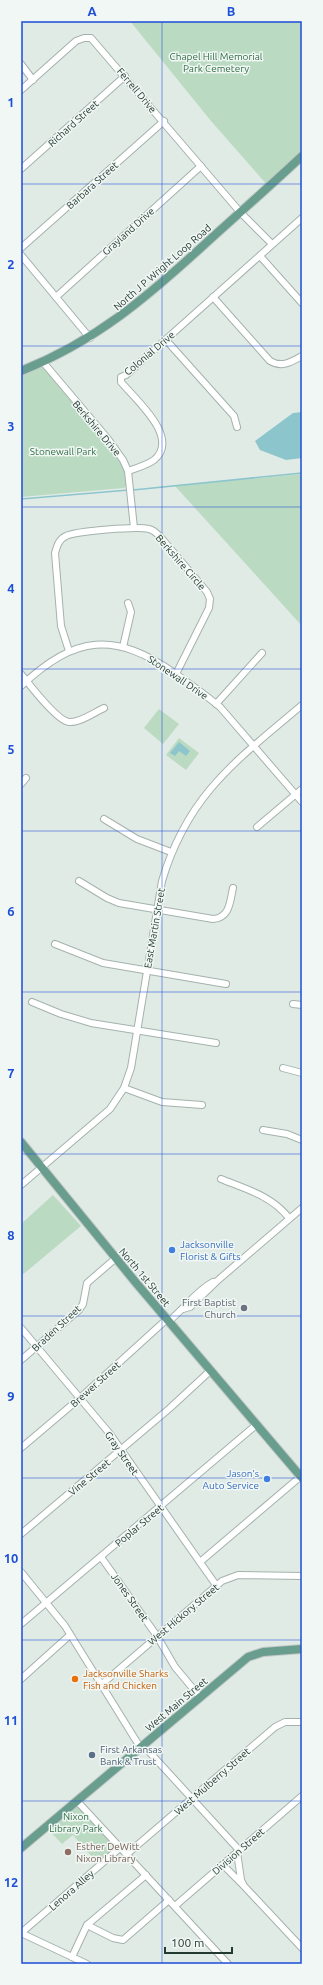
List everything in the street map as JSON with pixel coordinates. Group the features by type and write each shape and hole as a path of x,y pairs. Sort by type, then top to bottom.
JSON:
{"main road":[{"name":"North J P Wright Loop Road","path":"21,371 43,362 90,338 121,317 150,293 302,156"},
{"name":"North 1st Street","path":"21,1142 116,1258 301,1478"},
{"name":"West Main Street","path":"21,1848 230,1671 254,1654 278,1650 302,1649"}],"street":[{"name":"Ferrell Drive","path":"21,90 76,41 87,37 91,38 164,121 240,212"},
{"path":"21,64 33,80"},
{"name":"Richard Street","path":"21,169 125,76"},
{"name":"Barbara Street","path":"21,248 164,121"},
{"name":"Grayland Drive","path":"56,297 201,166"},
{"path":"240,212 272,244"},
{"name":"Colonial Drive","path":"128,471 148,464 156,458 163,440 158,426 121,382 121,377 126,375 166,340 302,218"},
{"path":"21,255 90,338"},
{"path":"260,256 302,303"},
{"path":"213,297 270,361 277,365 287,364 302,356"},
{"path":"166,340 234,416 237,427"},
{"name":"Berkshire Drive","path":"43,362 114,447 128,471 134,528"},
{"name":"Berkshire Circle","path":"69,651 61,626 55,553 58,543 70,534 134,528 149,529 156,532 207,592 210,599 210,608 176,674"},
{"path":"123,647 131,612 128,603"},
{"name":"Stonewall Drive","path":"21,686 52,660 69,651 92,646 123,647 148,656 176,674 216,704 302,802"},
{"path":"216,704 262,653"},
{"path":"21,674 66,722 73,722 104,708"},
{"name":"East Martin Street","path":"21,1185 105,1114 124,1088 131,1068 162,881 171,852 184,826 199,801 220,777 302,705"},
{"path":"21,784 26,778"},
{"path":"257,827 302,789"},
{"path":"104,819 137,838 171,852"},
{"path":"79,882 106,898 119,903 218,919 228,911 232,888"},
{"path":"55,944 95,961 226,984"},
{"path":"32,1002 76,1019 137,1031 216,1043"},
{"path":"293,1004 302,1006"},
{"path":"283,1068 302,1073"},
{"path":"124,1088 149,1099 162,1102 202,1105"},
{"path":"263,1130 288,1134 302,1140"},
{"path":"221,1179 268,1198 281,1208 289,1218"},
{"path":"168,1320 183,1309 190,1307 217,1281 302,1208"},
{"name":"Braden Street","path":"21,1360 79,1310 83,1304 87,1283 116,1258"},
{"name":"Brewer Street","path":"21,1448 168,1320"},
{"name":"Gray Street","path":"21,1328 110,1434 160,1507 216,1584"},
{"name":"Vine Street","path":"21,1534 170,1408 210,1370"},
{"name":"Poplar Street","path":"21,1624 256,1425"},
{"path":"200,1562 301,1478"},
{"name":"Jones Street","path":"101,1557 157,1636 175,1667 200,1697"},
{"path":"21,1572 70,1635 142,1746 238,1851 241,1880 244,1886"},
{"name":"West Hickory Street","path":"102,1684 216,1584 238,1575 302,1576"},
{"path":"21,1679 70,1635"},
{"name":"West Mulberry Street","path":"127,1854 278,1725 286,1722 302,1722"},
{"name":"Division Street","path":"174,1906 302,1796"},
{"path":"77,1801 228,1964"},
{"name":"Lenora Alley","path":"21,1933 121,1847"},
{"path":"223,1865 302,1948"},
{"path":"72,1957 88,1925 146,1875"},
{"path":"88,1925 113,1938 123,1940 169,1900"},
{"path":"21,1933 87,1964"}],"green space":[{"name":"Chapel Hill Memorial Park Cemetery","path":"130,21 302,21 302,156 269,187 211,121"},
{"name":"Stonewall Park","path":"43,362 118,453 130,484 124,488 21,497 21,371"},
{"path":"302,474 302,626 175,486"},
{"path":"159,709 179,724 163,744 144,728"},
{"path":"179,738 199,753 186,770 166,755"},
{"path":"53,1195 81,1226 21,1276 21,1224"},
{"name":"Nixon Library Park","path":"77,1801 120,1847 99,1865 73,1835 62,1844 46,1827"}],"water":[{"path":"302,412 302,458 286,460 260,450 255,441 293,413"},
{"path":"179,742 190,751 186,756 179,751 175,756 170,753"}],"waterway":[{"path":"133,490 302,473"},
{"path":"21,499 129,490"}],"place":[{"name":"Jacksonville Florist & Gifts","path":"172,1250"},
{"name":"First Baptist Church","path":"244,1308"},
{"name":"Jason's Auto Service","path":"267,1479"},
{"name":"Jacksonville Sharks Fish and Chicken","path":"75,1679"},
{"name":"First Arkansas Bank & Trust","path":"92,1755"},
{"name":"Esther DeWitt Nixon Library","path":"68,1852"}]}
